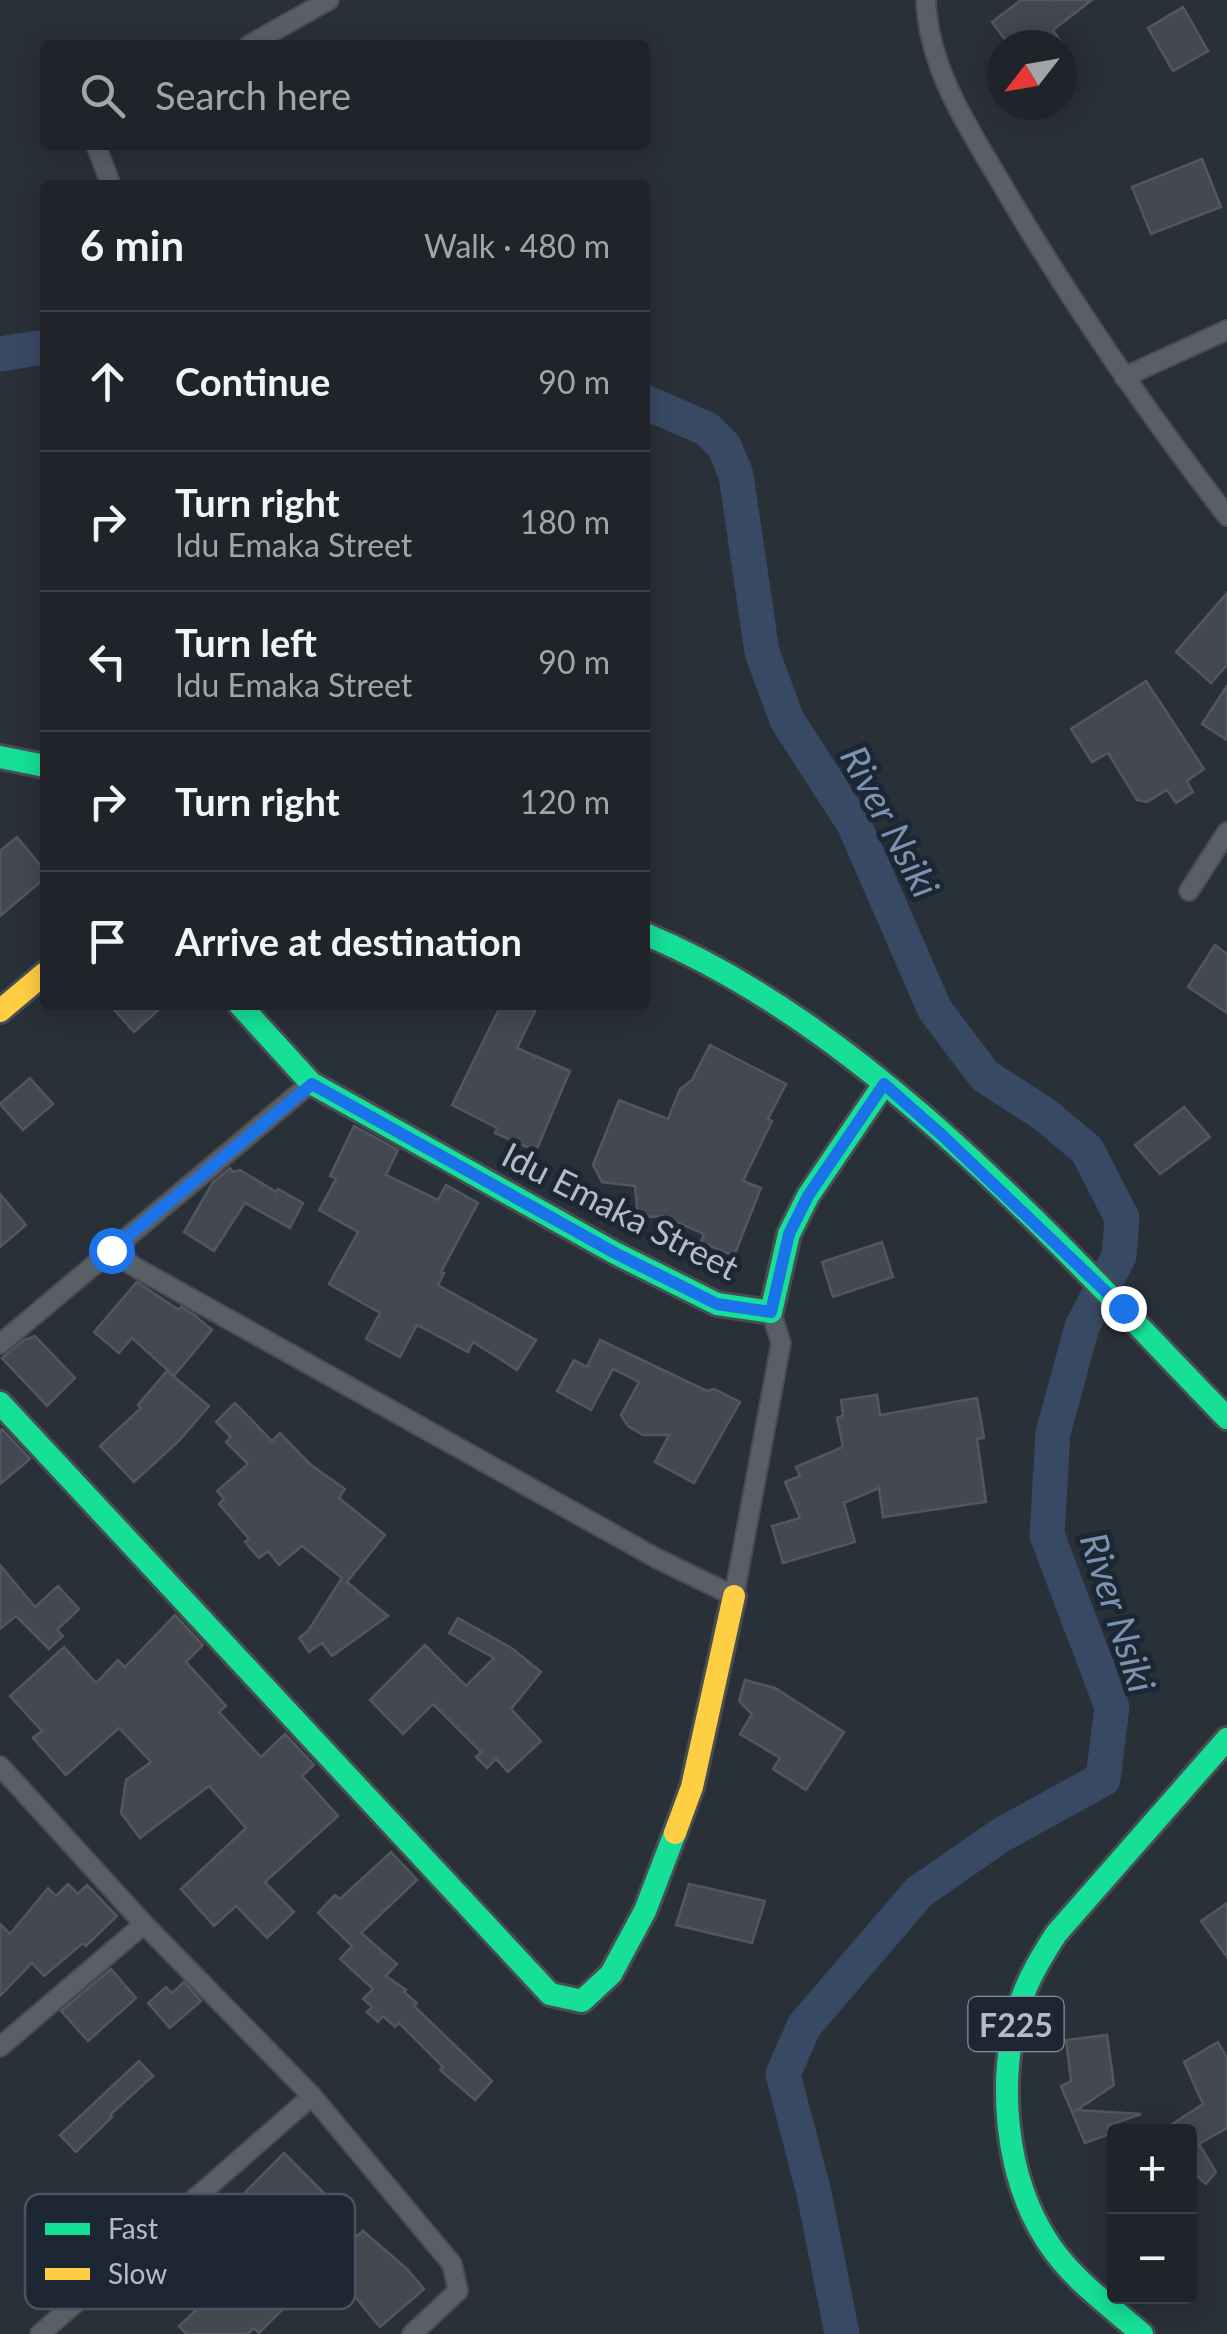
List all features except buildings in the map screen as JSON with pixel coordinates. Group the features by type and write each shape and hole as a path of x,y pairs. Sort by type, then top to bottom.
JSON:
{"street":[{"path":"258,40 329,0"},
{"path":"926,0 926,21 950,96 1031,234 1149,416 1227,516"},
{"path":"98,150 109,180"},
{"path":"1124,377 1227,330"},
{"path":"0,757 40,765"},
{"path":"1189,891 1227,832"},
{"path":"650,936 735,978 884,1084 1083,1268 1227,1418"},
{"path":"0,1011 40,977"},
{"name":"Idu Emaka Street","path":"245,1010 312,1084 615,1253 717,1304 771,1312 789,1234 808,1196 884,1084"},
{"path":"0,1344 312,1084"},
{"path":"111,1250 133,1266 656,1558 734,1596"},
{"path":"0,1403 550,1994 582,2002 611,1974 645,1912 692,1787 734,1596 782,1343 771,1312"},
{"name":"F225","path":"1142,2334 1074,2274 1042,2232 1017,2173 1009,2125 1011,2037 1031,1980 1054,1937 1227,1738"},
{"path":"0,1766 144,1924 312,2096 452,2264 458,2291 412,2334"},
{"path":"0,2047 144,1924"},
{"path":"200,2194 312,2096"},
{"path":"40,2334 69,2309"}],"waterway":[{"name":"River Nsiki","path":"0,354 40,348"},
{"name":"River Nsiki","path":"650,404 707,429 724,446 736,475 762,652 787,720 854,824 935,1010 985,1076 1044,1114 1087,1150 1122,1218 1119,1256 1082,1327 1053,1433 1047,1535 1112,1707 1103,1779 1001,1835 919,1892 804,2026 783,2074 814,2193 842,2334"}],"traffic: fast":[{"path":"0,757 40,765"},
{"path":"650,936 728,974 807,1025 884,1083 1029,1214 1227,1418"},
{"path":"245,1010 311,1083 615,1253 717,1304 771,1312 789,1234 808,1196 884,1084"},
{"path":"0,1403 550,1994 582,2001 611,1974 645,1911 675,1833"},
{"path":"1142,2334 1069,2269 1034,2217 1014,2158 1008,2062 1024,1992 1056,1934 1227,1739"}],"traffic: slow":[{"path":"0,1011 40,977"},
{"path":"675,1833 692,1787 734,1596"}],"route":[{"path":"111,1250 312,1084 615,1253 717,1304 771,1312 789,1234 808,1196 884,1084 1123,1308"}]}
